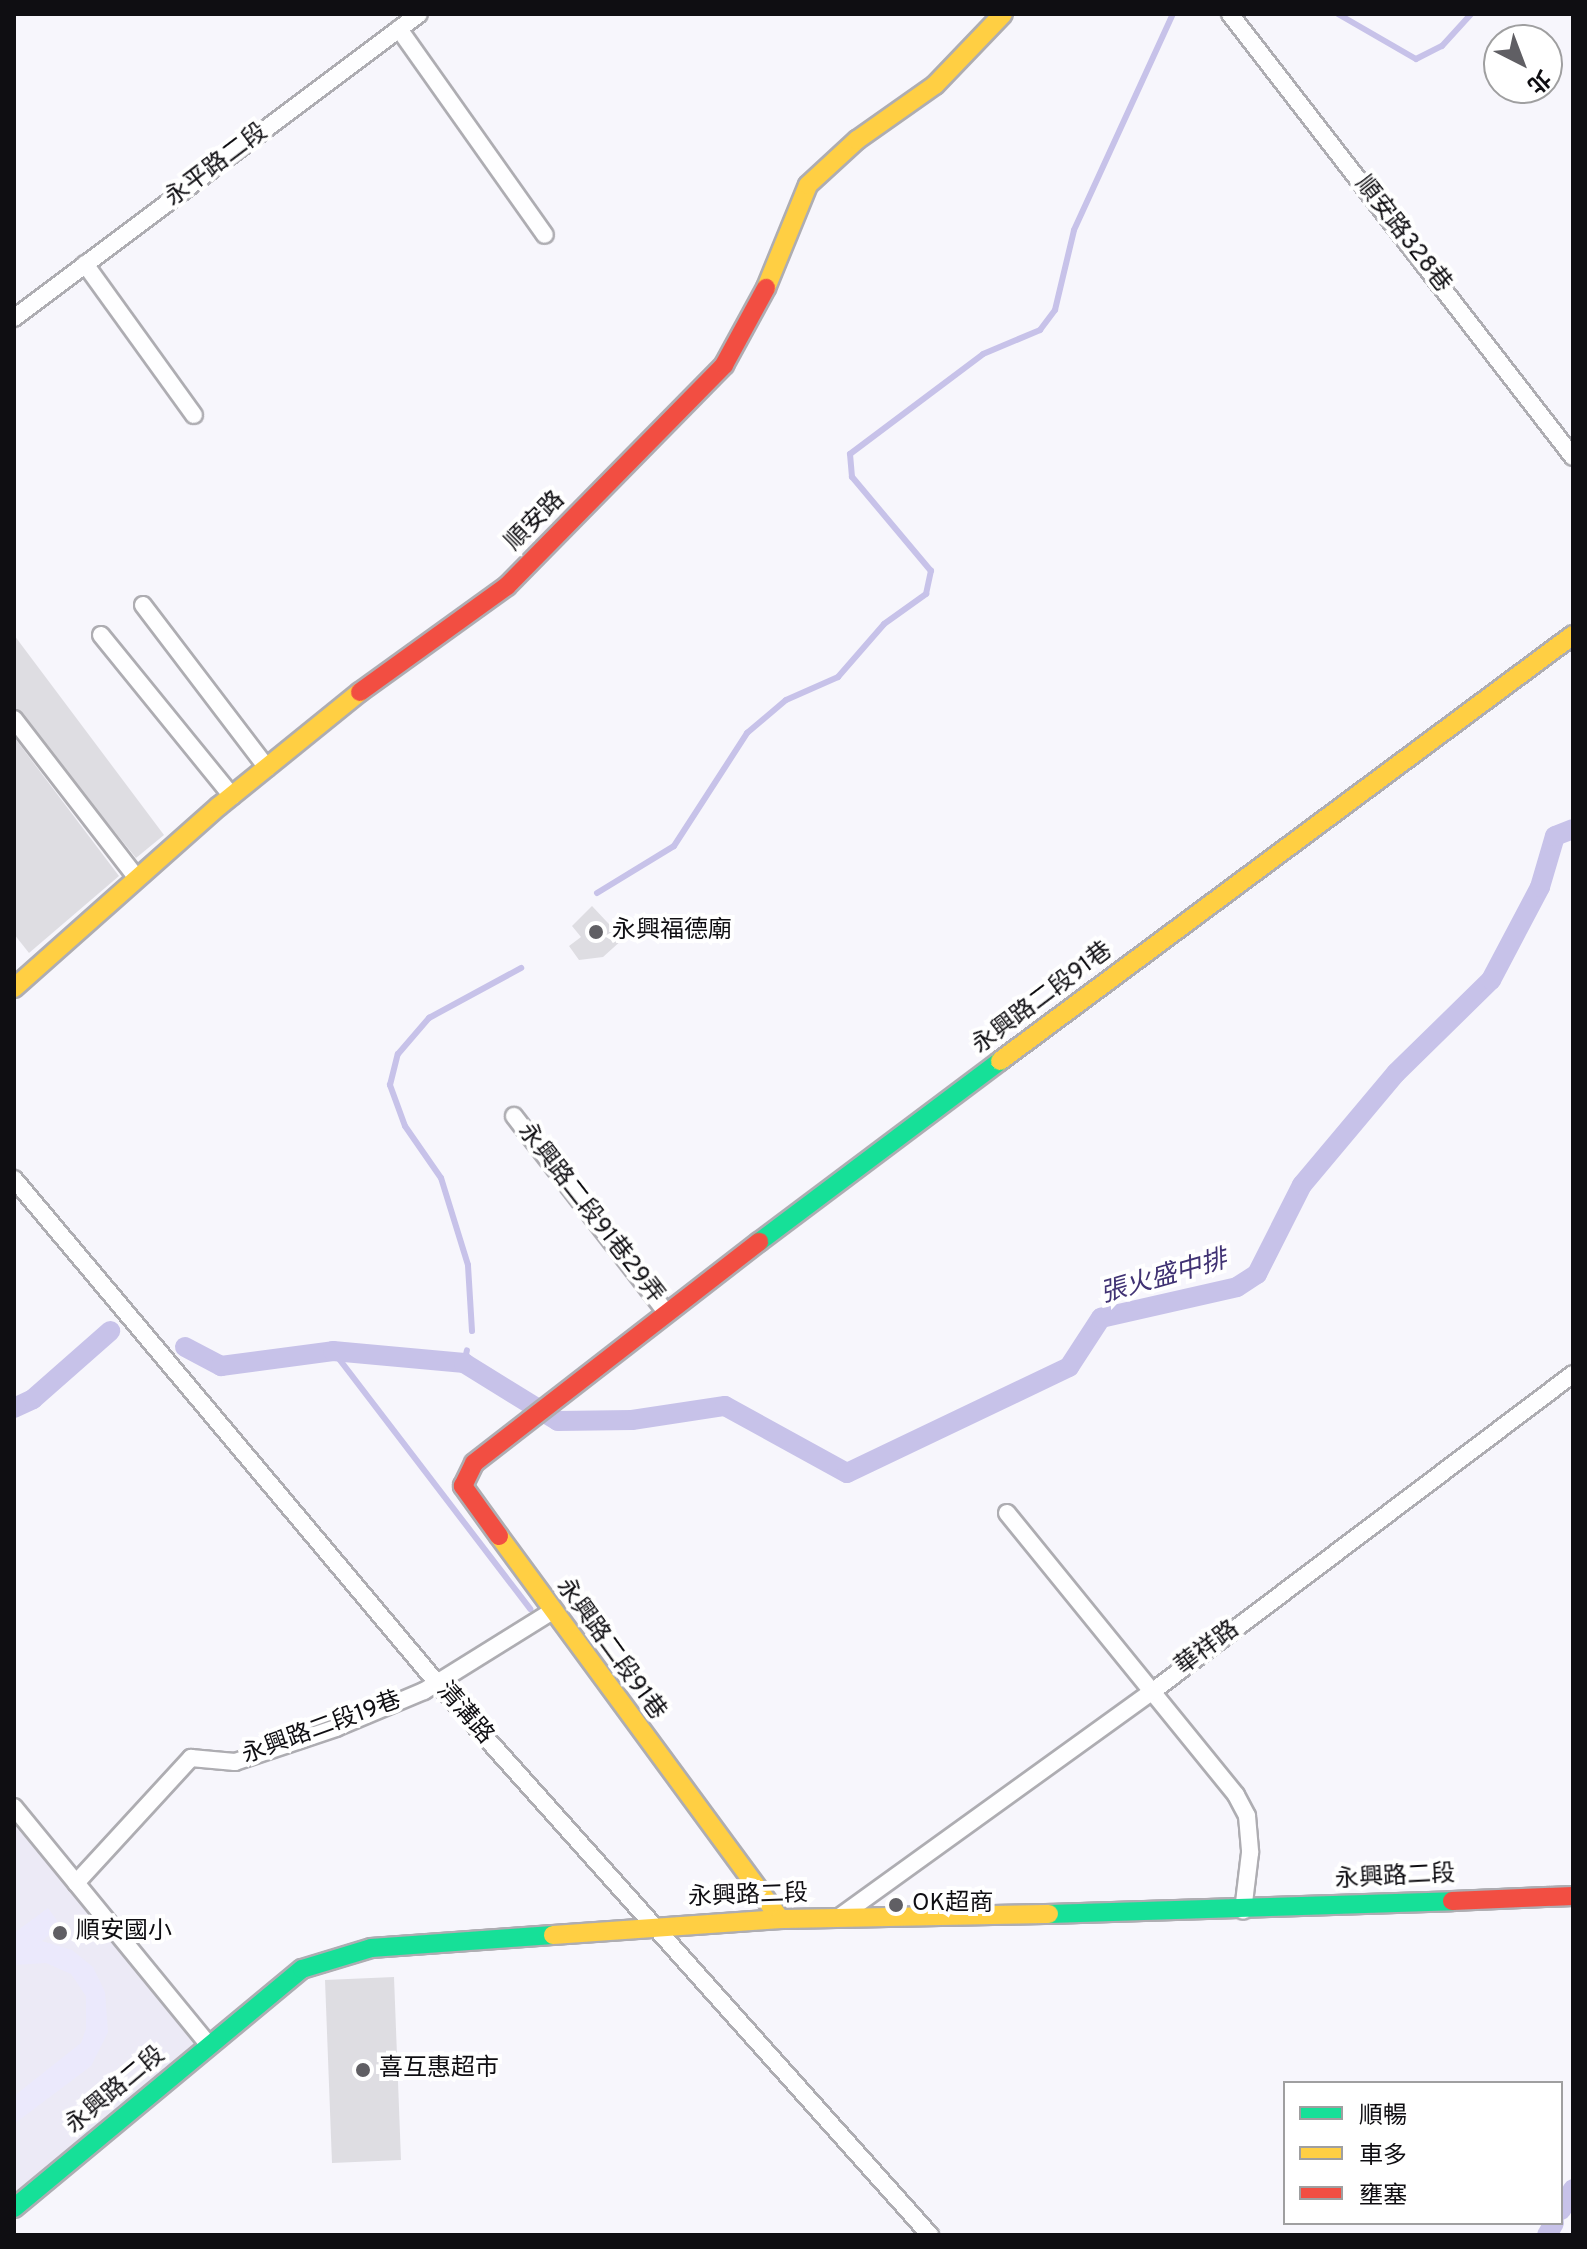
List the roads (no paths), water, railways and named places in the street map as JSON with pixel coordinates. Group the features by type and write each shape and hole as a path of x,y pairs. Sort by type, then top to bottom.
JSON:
{"street":[{"name":"永平路二段","path":"14,318 419,14"},
{"name":"順安路","path":"14,988 232,796 507,586 724,365 767,287 808,185 857,140 935,85 1003,14"},
{"name":"順安路328巷","path":"1230,14 1573,457"},
{"path":"399,29 545,235"},
{"path":"85,264 194,415"},
{"path":"143,605 267,768"},
{"path":"101,635 232,796"},
{"name":"永興路二段91巷","path":"780,1919 551,1612 463,1486 474,1463 666,1312 1573,635"},
{"path":"14,719 137,878"},
{"name":"永興路二段91巷29弄","path":"514,1116 666,1312"},
{"name":"清溝路","path":"14,1179 437,1683 930,2235"},
{"name":"華祥路","path":"837,1918 1153,1691 1573,1374"},
{"path":"1007,1513 1153,1691 1247,1816 1243,1911"},
{"name":"永興路二段19巷","path":"76,1883 191,1758 235,1762 336,1728 437,1683 551,1612"},
{"path":"14,1807 209,2045"},
{"name":"永興路二段","path":"14,2208 302,1969 371,1948 651,1925 780,1919 1243,1911 1573,1896"}],"waterway":[{"path":"597,893 674,846 747,733 786,700 838,677 884,624 926,594 931,571 852,477 850,454 983,354 1040,330 1055,310 1074,230 1173,14"},
{"path":"1338,14 1416,59 1442,46 1471,14"},
{"name":"張火盛中排","path":"185,1347 221,1366 333,1351 464,1363 558,1421 632,1420 725,1406 847,1473 1069,1367 1101,1318 1237,1287 1257,1274 1302,1185 1396,1073 1491,980 1540,887 1555,836 1573,829"},
{"path":"472,1331 468,1265 441,1178 405,1126 390,1085 398,1054 429,1018 521,968"},
{"path":"14,1408 33,1399 110,1331"},
{"path":"464,1363 467,1350"},
{"path":"333,1351 530,1609"},
{"path":"1563,2206 1573,2189"},
{"path":"1547,2235 1553,2225"}],"place":[{"name":"永興福德廟","path":"596,932"},
{"name":"OK超商","path":"896,1905"},
{"name":"順安國小","path":"60,1933"},
{"name":"喜互惠超市","path":"363,2070"}]}
